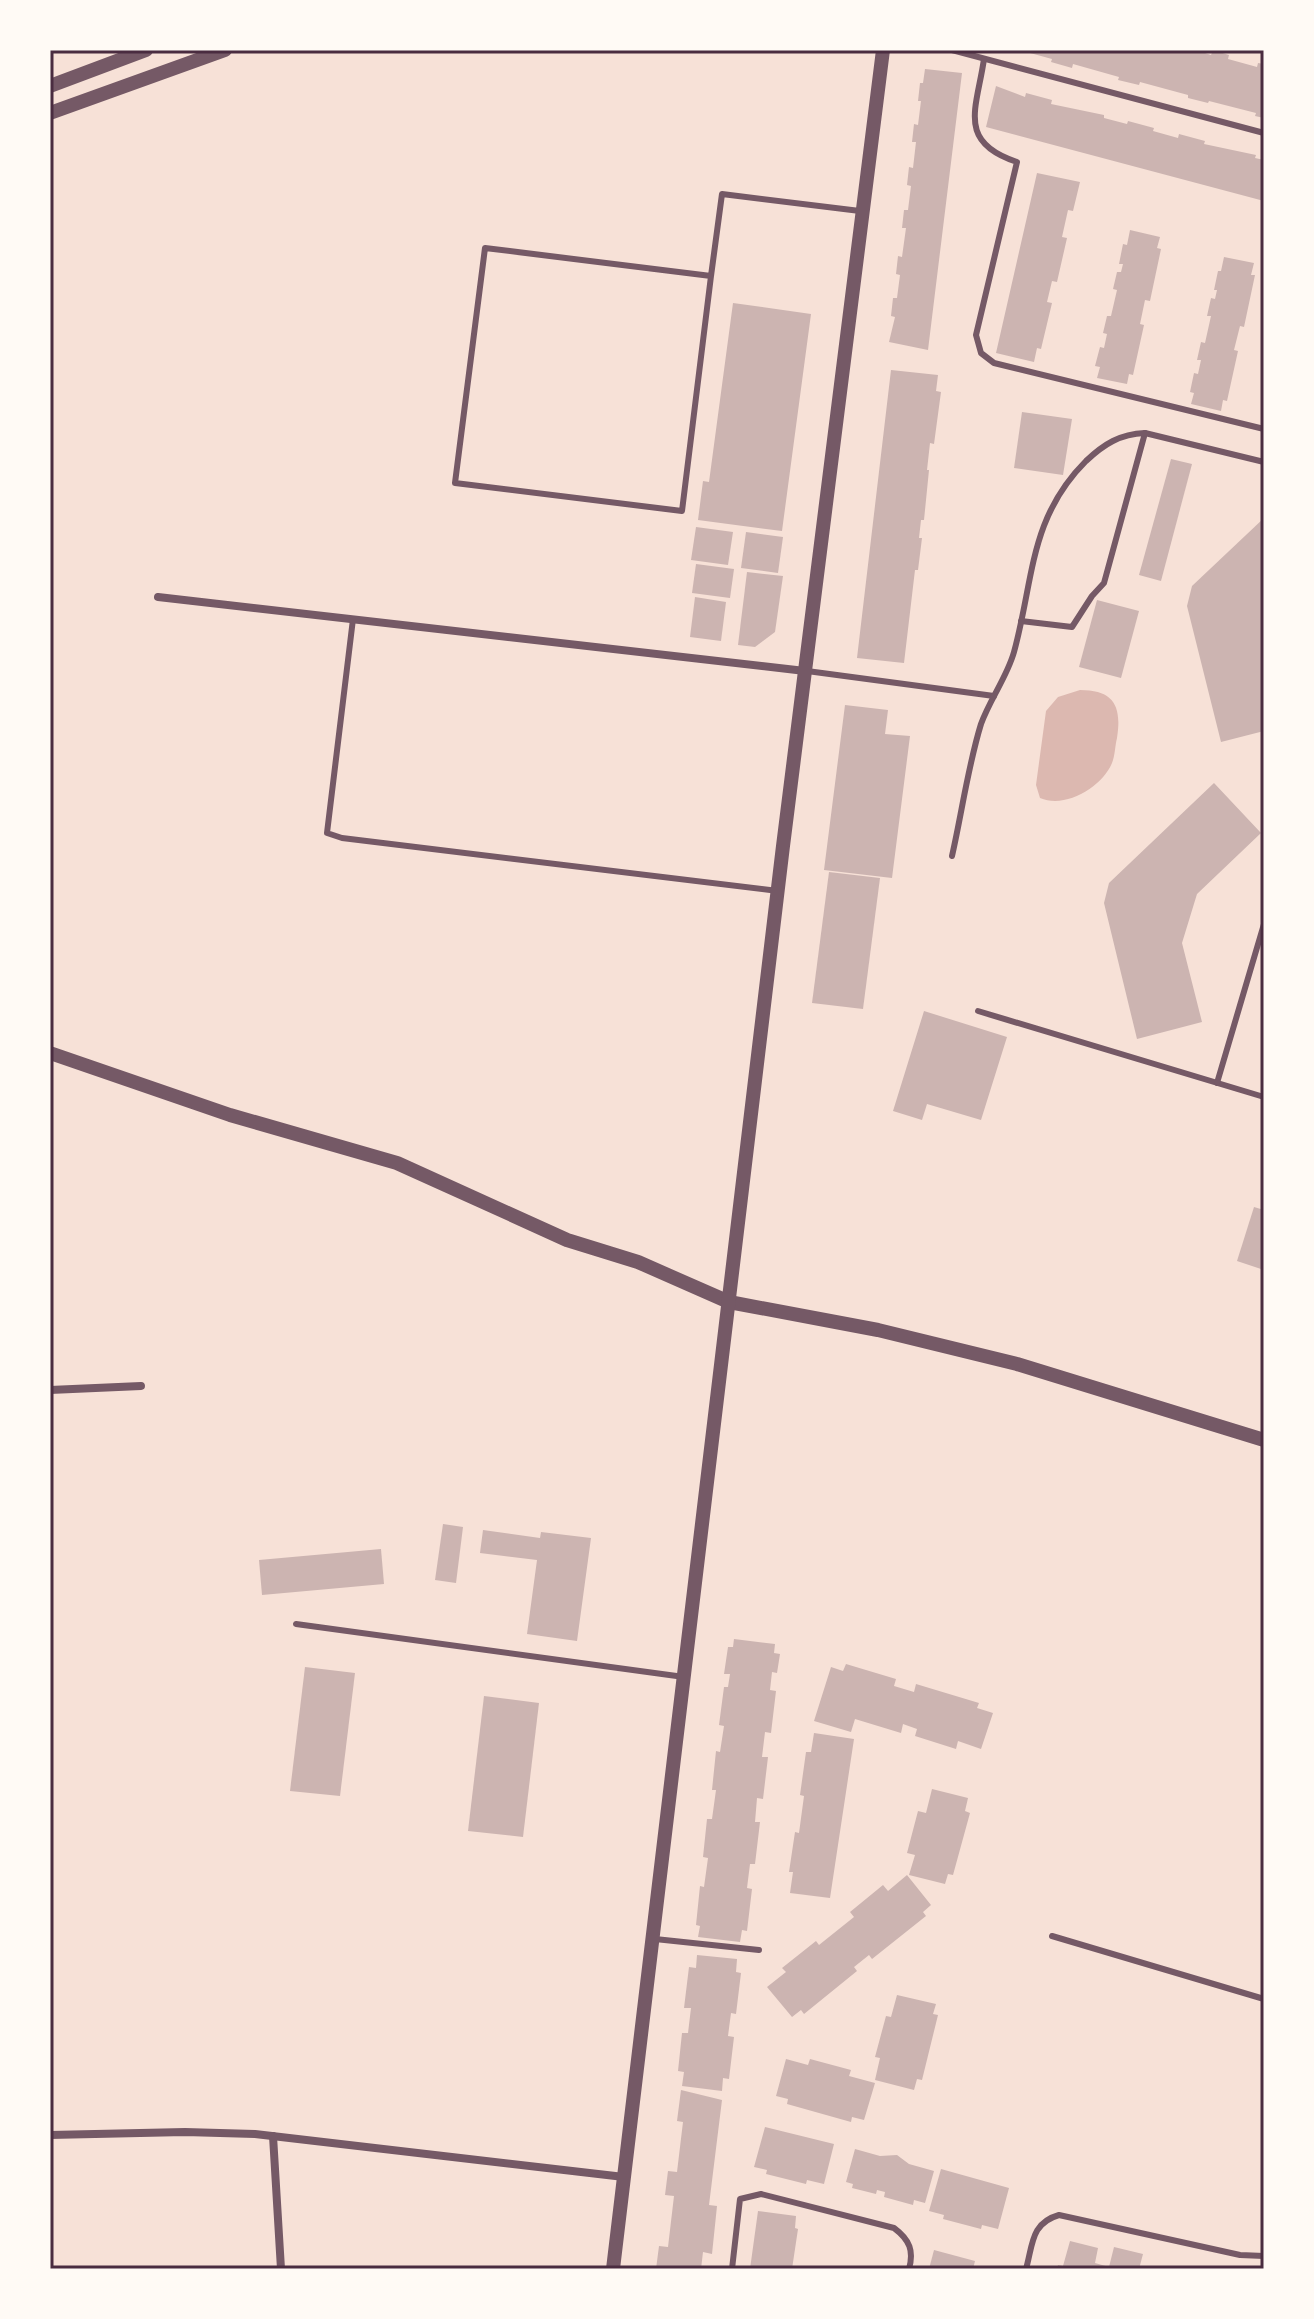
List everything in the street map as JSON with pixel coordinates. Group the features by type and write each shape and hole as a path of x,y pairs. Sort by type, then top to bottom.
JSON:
{"street":[{"path":"50,86 146,50"},
{"path":"50,113 225,50"},
{"path":"613,2269 778,891 883,50"},
{"path":"158,597 805,671"},
{"path":"50,1053 230,1115 397,1163 567,1240 638,1262 729,1302 878,1330 1017,1364 1264,1440"},
{"path":"50,1390 141,1386"},
{"path":"50,2135 185,2132 273,2136 624,2177"},
{"path":"273,2136 281,2269"}],"lane":[{"path":"952,50 1264,133"},
{"path":"984,59 975,130 981,143 1017,162 976,335 981,353 994,363 1264,429"},
{"path":"711,276 485,248 455,483 682,511 722,194 864,212"},
{"path":"952,856 982,724 1014,655 1043,522 1058,493 1098,449 1121,436 1145,433 1264,462"},
{"path":"1021,621 1072,627 1104,583 1145,433"},
{"path":"353,619 327,833 342,838 778,891"},
{"path":"805,671 994,696"},
{"path":"1217,1083 1264,924"},
{"path":"978,1011 1264,1097"},
{"path":"296,1624 684,1677"},
{"path":"1052,1936 1264,1999"},
{"path":"652,1938 759,1950"},
{"path":"732,2269 740,2199 761,2194 894,2228 907,2240 913,2253 909,2269"},
{"path":"1026,2269 1036,2230 1047,2219 1059,2215 1240,2255 1264,2256"}],"shaded area":[{"path":"1080,690 1101,693 1113,702 1118,727 1112,763 1100,780 1082,794 1061,801 1040,798 1036,785 1046,711 1058,697"}],"building":[{"path":"1031,50 1206,50 1205,53 1211,55 1213,50 1229,55 1228,59 1257,67 1258,63 1264,64 1264,118 1255,116 1256,113 1188,98 1188,95 1140,82 1139,85 1118,80 1119,77 1073,64 1072,68 1051,62 1052,59 1030,53"},
{"path":"925,69 962,73 928,350 889,342 895,317 891,316 893,298 897,298 900,275 896,274 898,256 902,257 906,228 902,228 904,210 908,210 911,186 907,185 916,142 912,142 914,124 918,125 920,83 923,83"},
{"path":"996,86 1025,97 1026,93 1052,100 1051,104 1154,128 1153,131 1178,138 1179,134 1205,141 1204,144 1256,155 1255,158 1264,160 1264,201 986,127"},
{"path":"1037,173 1080,182 1073,211 1068,210 1062,237 1067,238 1057,282 1052,281 1047,302 1052,303 1041,349 1037,348 1034,362 996,353"},
{"path":"1130,230 1160,237 1157,248 1161,249 1150,301 1145,300 1140,324 1144,325 1133,375 1129,374 1127,384 1097,378 1100,367 1095,366 1100,347 1104,348 1107,334 1103,333 1107,316 1111,316 1117,290 1113,289 1117,272 1121,272 1123,264 1119,264 1123,244 1127,245"},
{"path":"1224,257 1254,263 1251,275 1255,275 1244,327 1240,326 1234,350 1238,351 1227,401 1223,400 1221,411 1191,404 1194,393 1190,392 1194,373 1198,374 1201,342 1205,343 1211,316 1207,316 1211,298 1215,299 1218,271 1221,271"},
{"path":"733,303 811,314 782,531 698,520 703,481 709,482"},
{"path":"891,370 938,375 936,391 941,392 934,444 930,443 924,520 921,520 919,538 922,538 904,663 857,658"},
{"path":"1022,412 1072,419 1063,475 1014,468"},
{"path":"1171,459 1192,464 1161,581 1139,575"},
{"path":"1264,518 1264,731 1221,742 1187,606 1192,586"},
{"path":"696,527 733,532 728,565 691,560"},
{"path":"746,532 783,537 778,573 741,568"},
{"path":"696,564 734,569 730,598 692,593"},
{"path":"747,572 783,576 775,632 755,647 738,645"},
{"path":"695,597 726,602 721,641 690,637"},
{"path":"1097,600 1139,611 1121,678 1079,667"},
{"path":"845,705 888,710 885,734 910,736 892,878 824,870"},
{"path":"1214,783 1261,833 1197,894 1182,943 1202,1022 1137,1039 1104,903 1109,883"},
{"path":"829,872 880,878 863,1009 812,1003"},
{"path":"924,1011 1007,1037 981,1120 927,1104 922,1120 893,1111"},
{"path":"1254,1207 1264,1210 1264,1270 1237,1261"},
{"path":"443,1524 463,1527 456,1583 435,1580"},
{"path":"483,1530 540,1538 541,1532 591,1538 577,1641 527,1634 537,1560 480,1553"},
{"path":"381,1549 384,1584 262,1595 259,1560"},
{"path":"734,1639 775,1644 774,1653 780,1654 777,1673 772,1672 770,1690 776,1691 771,1733 765,1732 762,1757 768,1757 763,1799 757,1798 755,1822 760,1822 755,1864 750,1864 747,1888 752,1889 747,1931 742,1930 740,1942 698,1937 700,1926 696,1925 700,1886 704,1887 708,1858 703,1857 707,1819 712,1819 716,1790 712,1790 716,1751 720,1752 724,1726 719,1725 724,1687 728,1687 730,1674 724,1674 728,1647 733,1647"},
{"path":"846,1664 896,1679 894,1686 914,1692 916,1684 979,1703 977,1708 993,1713 981,1749 958,1741 956,1749 915,1736 917,1729 903,1724 901,1733 855,1719 851,1732 814,1721 831,1667 843,1671"},
{"path":"305,1667 355,1673 340,1796 290,1791"},
{"path":"484,1696 539,1703 523,1837 468,1831"},
{"path":"814,1733 854,1739 830,1898 790,1893 793,1872 789,1872 795,1832 799,1833 806,1752 811,1752"},
{"path":"932,1789 968,1798 965,1811 970,1813 953,1875 948,1874 945,1884 909,1875 915,1855 907,1853 918,1811 926,1813"},
{"path":"907,1875 931,1905 923,1912 926,1916 872,1959 869,1955 854,1967 857,1971 804,2014 801,2010 792,2017 767,1987 786,1972 782,1968 816,1941 819,1945 854,1917 850,1912 883,1885 888,1891"},
{"path":"697,1955 737,1959 736,1972 741,1973 736,2014 731,2013 728,2036 734,2037 729,2079 723,2078 722,2091 682,2086 684,2072 678,2071 682,2033 688,2033 691,2008 684,2008 689,1967 696,1968"},
{"path":"897,1995 936,2004 933,2014 938,2015 922,2080 917,2079 914,2090 875,2080 880,2058 875,2057 886,2016 891,2017"},
{"path":"786,2059 808,2065 810,2059 851,2070 849,2076 875,2083 864,2120 852,2117 851,2122 787,2104 788,2099 776,2096"},
{"path":"681,2090 722,2100 709,2205 717,2206 712,2254 703,2252 701,2269 656,2269 659,2246 668,2247 674,2196 665,2195 668,2171 677,2172 683,2122 677,2121"},
{"path":"765,2127 834,2144 824,2184 807,2180 806,2184 766,2174 767,2170 754,2167"},
{"path":"855,2149 880,2156 897,2155 909,2164 934,2171 925,2203 914,2200 913,2205 884,2197 885,2192 877,2190 876,2194 852,2188 853,2184 846,2182"},
{"path":"941,2169 1009,2188 998,2229 982,2225 981,2229 943,2219 944,2215 929,2211"},
{"path":"758,2211 796,2216 795,2228 798,2229 792,2269 750,2269"},
{"path":"1070,2241 1098,2248 1095,2263 1109,2267 1114,2247 1143,2254 1139,2269 1057,2269 1058,2265 1063,2266"},
{"path":"934,2250 975,2261 973,2269 929,2269"}]}
